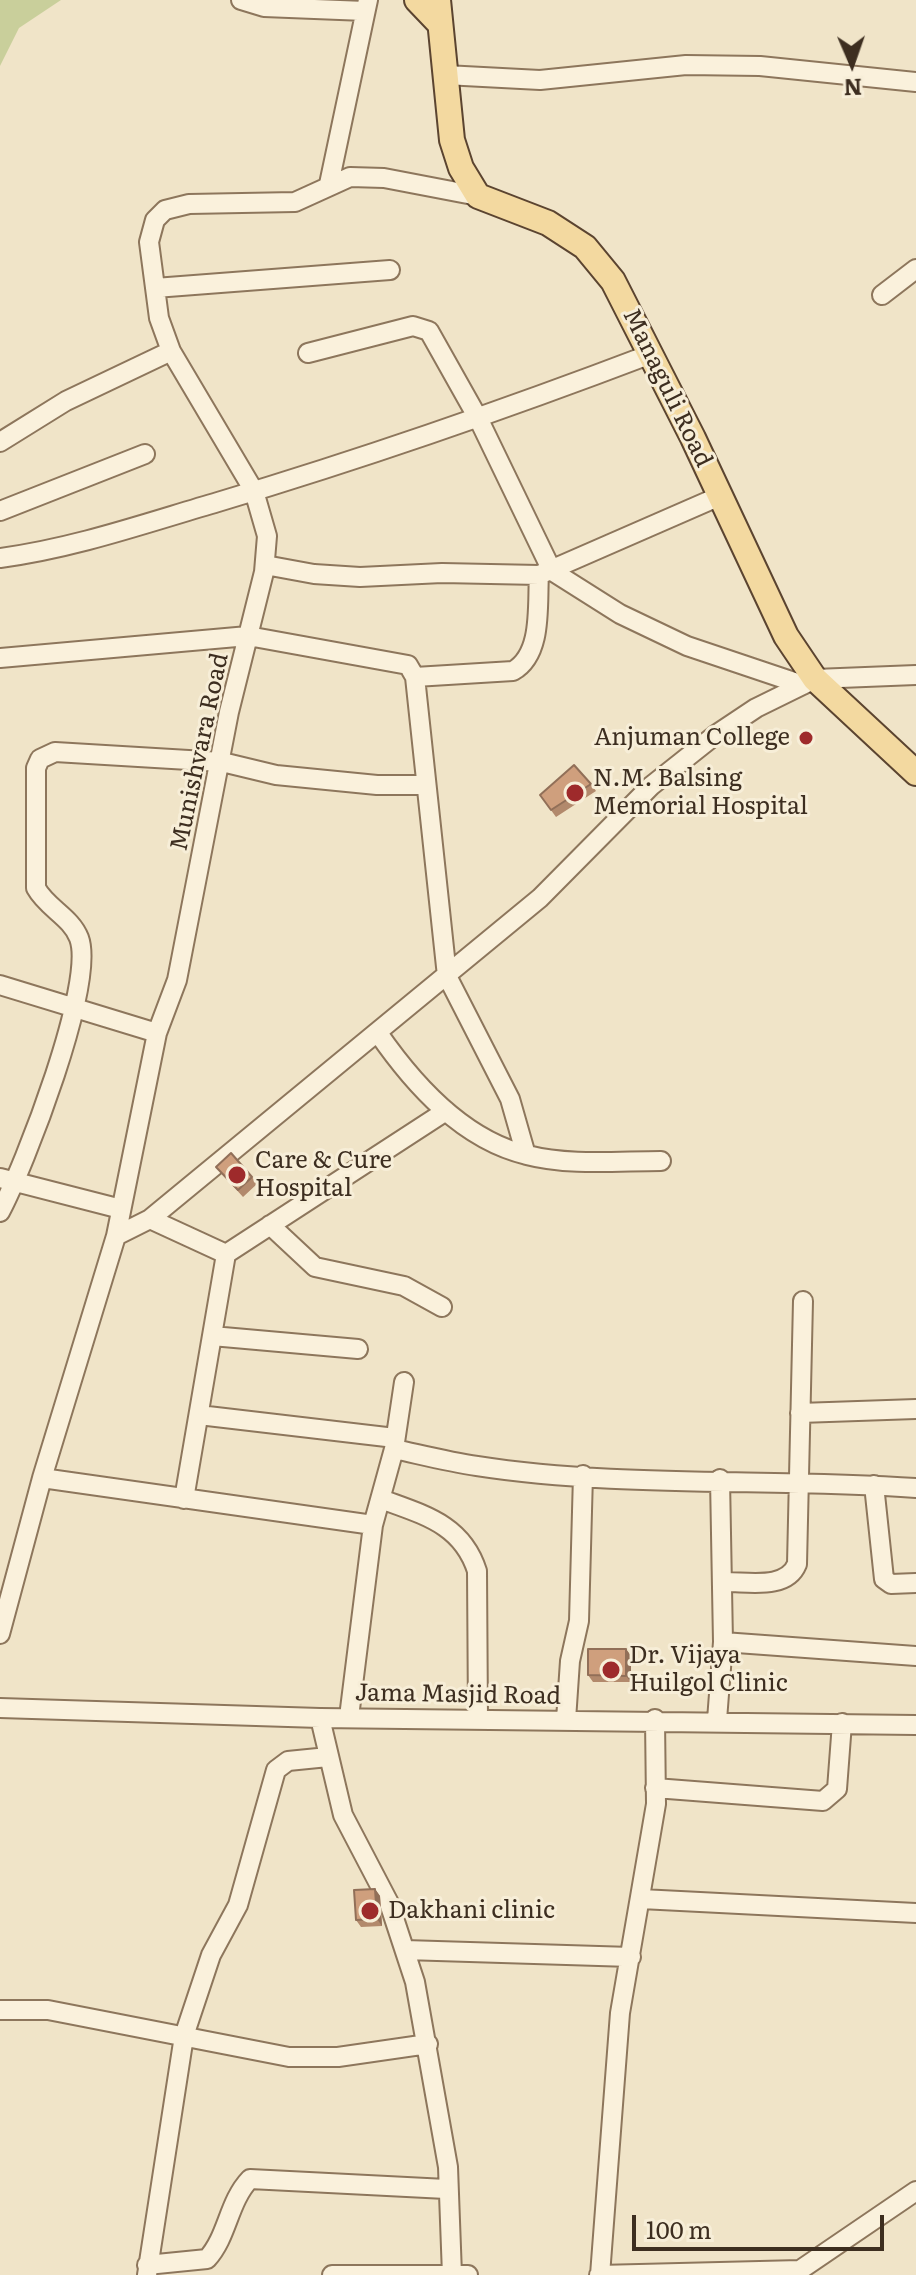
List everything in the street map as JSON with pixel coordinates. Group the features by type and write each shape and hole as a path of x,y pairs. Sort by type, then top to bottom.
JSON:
{"main road":[{"path":"417,0 438,11 452,140 461,168 478,196"},
{"name":"Managuli Road","path":"478,196 548,223 585,247 613,281 809,682 916,773"}],"street":[{"path":"241,0 264,7 367,6 329,184"},
{"path":"445,75 540,80 686,65 760,66 916,82"},
{"name":"Munishvara Road","path":"0,1634 42,1478 116,1236 157,1033 177,980 222,762 229,712 265,565 267,536 254,491 171,351 159,318 149,242 155,220 165,210 189,204 295,202 311,198 329,184 350,177 384,178 478,196"},
{"path":"882,295 916,269"},
{"path":"155,288 390,270"},
{"path":"308,353 422,326 438,343 479,420 546,573 535,635 524,665 513,671 415,677"},
{"path":"0,442 66,401 171,351"},
{"path":"0,558 52,551 254,491 479,420 651,354"},
{"path":"0,511 145,454"},
{"path":"265,565 351,577 546,573 720,496"},
{"path":"546,573 687,646 809,682 916,675"},
{"path":"0,658 248,636 408,665 415,677 447,976 510,1099 526,1155"},
{"path":"116,1236 150,1219 540,898 651,786 725,729 809,682"},
{"path":"0,1212 8,1180 76,1005 82,948 71,925 43,901 36,888 36,768 40,759 55,752 222,762 276,775 377,785 425,785"},
{"path":"0,985 76,1005 157,1033"},
{"path":"378,1033 401,1066 446,1111 494,1144 526,1155 555,1160 661,1161"},
{"path":"184,1499 226,1254 446,1111"},
{"path":"8,1180 121,1209"},
{"path":"150,1219 226,1254"},
{"path":"270,1225 315,1267 404,1286 442,1307"},
{"path":"722,1582 783,1581 793,1574 797,1564 803,1301"},
{"path":"212,1336 358,1349"},
{"path":"349,1717 373,1525 395,1444 404,1382"},
{"path":"800,1413 916,1409"},
{"path":"199,1415 395,1444 479,1467 583,1475 797,1480 916,1488"},
{"path":"566,1720 570,1661 579,1621 583,1475"},
{"path":"42,1478 373,1525"},
{"path":"717,1720 723,1642 720,1479"},
{"path":"874,1485 884,1579 891,1584 916,1583"},
{"path":"381,1499 442,1521 472,1553 477,1571 478,1719"},
{"path":"723,1642 916,1656"},
{"name":"Jama Masjid Road","path":"0,1708 320,1718 655,1719 916,1725"},
{"path":"320,1718 343,1815 389,1903 405,1950 428,2044 448,2167 446,2189 458,2275 332,2275"},
{"path":"655,1719 655,1788 641,1899 620,2013 600,2275 798,2273 916,2191"},
{"path":"655,1788 823,1801 837,1789 842,1723"},
{"path":"328,1757 288,1761 276,1770 238,1905 211,1955 184,2036 147,2270 207,2259 215,2251 237,2193 250,2179 446,2189"},
{"path":"641,1899 916,1913"},
{"path":"405,1950 631,1957"},
{"path":"0,2010 48,2010 289,2057 338,2057 428,2044"}],"green space":[{"path":"0,0 61,0 19,28 0,66"}],"building":[{"path":"574,765 591,784 551,810 540,795"},
{"path":"231,1153 252,1177 238,1190 216,1167"},
{"path":"588,1649 626,1649 626,1676 588,1675"},
{"path":"375,1889 377,1919 356,1920 354,1890"}],"place":[{"name":"Anjuman College","path":"806,738"},
{"name":"N.M. Balsing Memorial Hospital","path":"575,793"},
{"name":"Care & Cure Hospital","path":"237,1175"},
{"name":"Dr. Vijaya Huilgol Clinic","path":"611,1670"},
{"name":"Dakhani clinic","path":"370,1911"}]}
